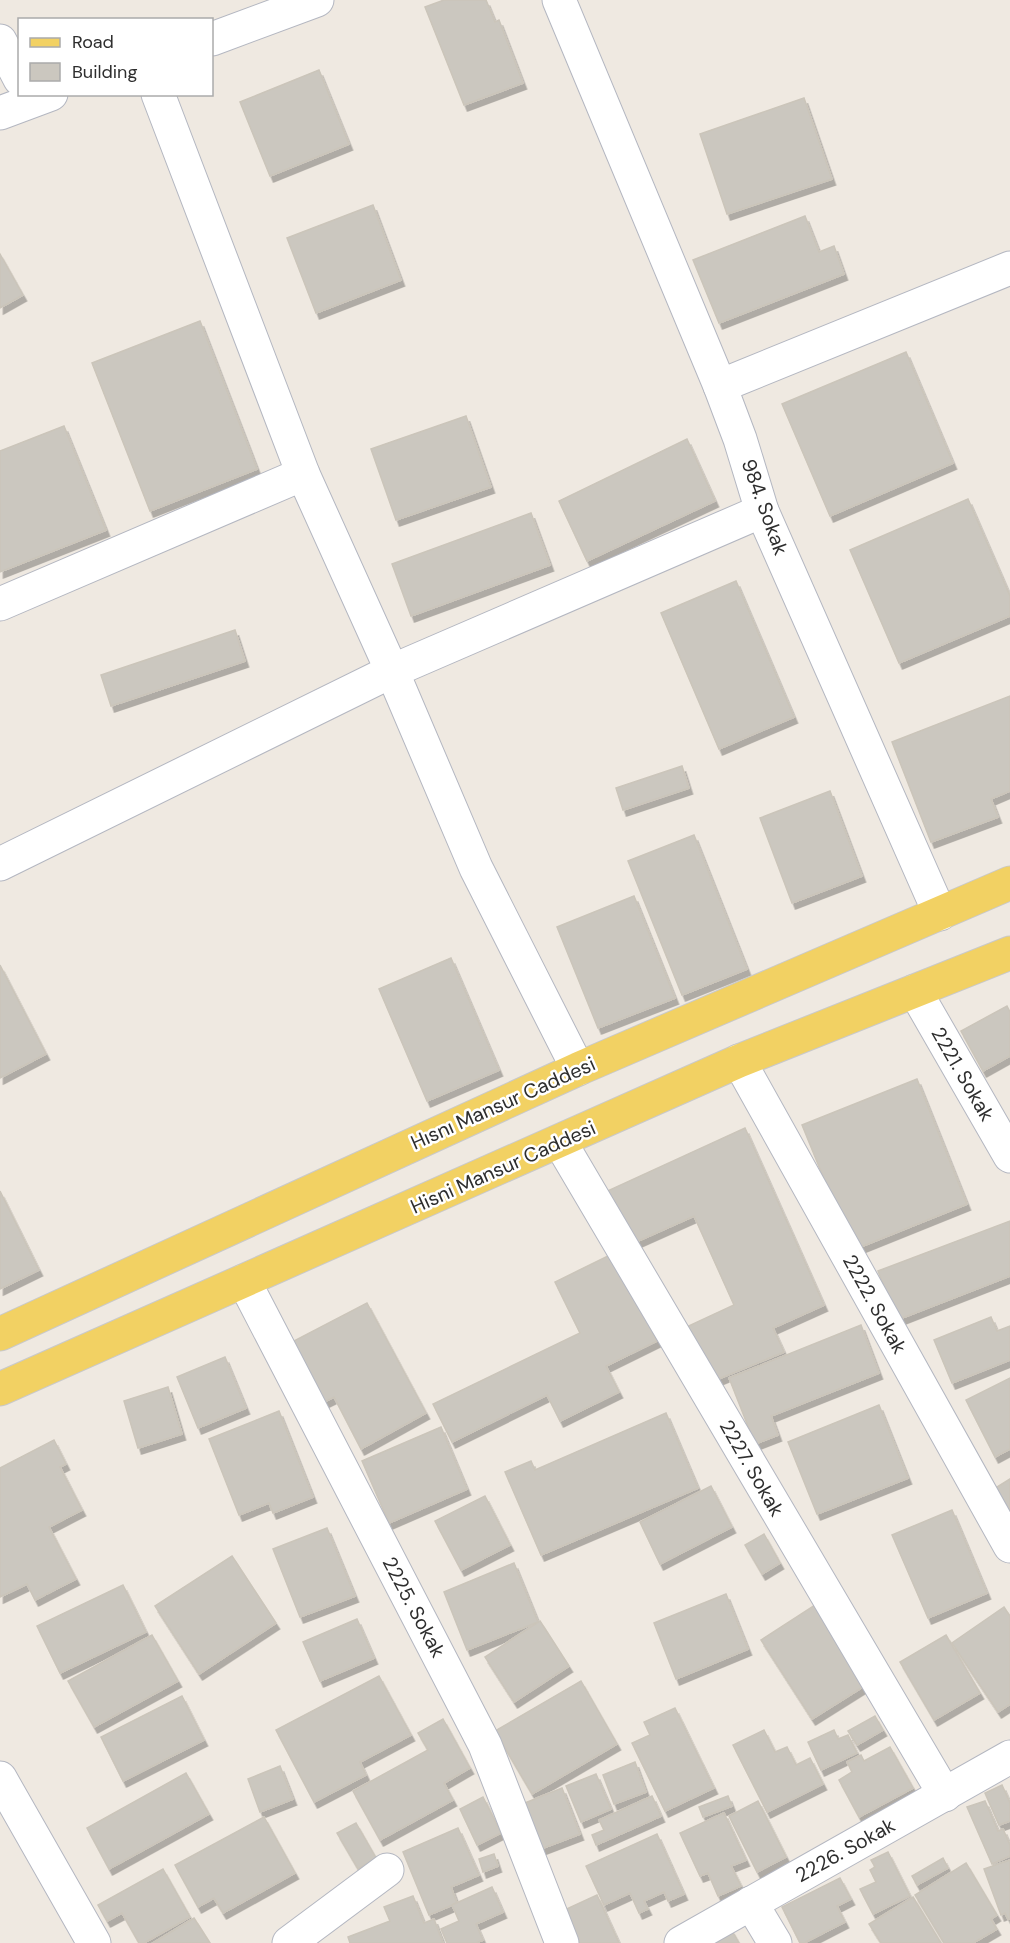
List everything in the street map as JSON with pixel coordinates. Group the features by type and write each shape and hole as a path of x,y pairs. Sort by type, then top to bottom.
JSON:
{"main road":[{"name":"Hısnı Mansur Caddesi","path":"0,1334 578,1069 1010,883"},
{"name":"Hisni Mansur Caddesi","path":"0,1389 739,1061 1010,953"}],"street":[{"path":"213,39 317,0"},
{"name":"984. Sokak","path":"559,0 720,386 762,511 940,914"},
{"path":"0,41 18,70"},
{"path":"0,113 26,96"},
{"path":"159,96 303,474 392,671 476,868 578,1069"},
{"path":"720,386 1010,268"},
{"path":"0,604 303,474"},
{"path":"0,864 392,671 762,511"},
{"name":"2221. Sokak","path":"915,991 1010,1156"},
{"name":"2222. Sokak","path":"739,1061 1010,1546"},
{"name":"2227. Sokak","path":"560,1142 945,1795"},
{"name":"2225. Sokak","path":"244,1281 485,1745 562,1943"},
{"name":"2226. Sokak","path":"681,1943 1010,1757"},
{"path":"0,1778 94,1943"},
{"path":"289,1943 387,1870"},
{"path":"751,1902 776,1943"}],"building":[{"path":"444,0 486,0 495,22 499,20 523,83 464,105 425,7"},
{"path":"319,70 349,144 270,176 240,102"},
{"path":"804,98 832,179 727,214 700,134"},
{"path":"373,205 401,280 316,313 287,238"},
{"path":"805,216 819,252 834,246 844,274 719,323 693,260"},
{"path":"0,254 23,295 0,308"},
{"path":"200,321 257,469 150,511 92,363"},
{"path":"906,352 953,463 830,516 782,404"},
{"path":"466,416 491,487 396,520 371,449"},
{"path":"64,426 106,530 0,572 0,451"},
{"path":"687,439 715,501 587,561 559,501"},
{"path":"968,499 1010,596 1010,616 899,663 850,550"},
{"path":"531,513 550,565 411,616 392,564"},
{"path":"736,581 794,717 719,749 661,613"},
{"path":"235,630 245,661 111,706 101,675"},
{"path":"1010,696 1010,791 991,799 998,817 931,842 892,742"},
{"path":"682,766 689,788 623,810 616,788"},
{"path":"830,791 862,876 792,903 760,818"},
{"path":"694,835 747,969 682,995 628,861"},
{"path":"634,896 675,998 598,1028 557,927"},
{"path":"451,958 499,1070 427,1101 379,989"},
{"path":"0,965 46,1054 0,1078"},
{"path":"1007,1006 1010,1012 1010,1056 983,1071 961,1031"},
{"path":"917,1079 967,1204 853,1250 802,1125"},
{"path":"745,1128 824,1305 773,1328 784,1352 711,1382 682,1329 734,1305 694,1216 627,1246 603,1193"},
{"path":"0,1191 39,1270 0,1289"},
{"path":"1010,1221 1010,1276 897,1320 878,1271"},
{"path":"614,1253 657,1341 606,1366 619,1392 560,1421 547,1395 452,1442 433,1404 580,1333 555,1282"},
{"path":"367,1303 426,1413 361,1449 334,1397 322,1403 290,1343"},
{"path":"991,1317 997,1331 1010,1326 1010,1360 952,1383 934,1340"},
{"path":"861,1325 879,1373 771,1416 778,1435 755,1444 729,1378"},
{"path":"225,1357 246,1408 198,1428 177,1377"},
{"path":"1010,1378 1010,1449 995,1457 966,1400"},
{"path":"168,1387 182,1434 138,1448 124,1401"},
{"path":"879,1405 908,1478 817,1514 788,1442"},
{"path":"279,1411 313,1497 273,1513 269,1503 239,1515 209,1439"},
{"path":"666,1413 698,1488 541,1555 505,1472 531,1461 535,1470"},
{"path":"441,1427 467,1489 389,1523 362,1461"},
{"path":"54,1440 66,1464 60,1467 82,1510 49,1527 76,1579 35,1600 27,1584 0,1597 0,1468"},
{"path":"1010,1479 1010,1527 989,1492"},
{"path":"711,1486 732,1527 660,1564 640,1522"},
{"path":"485,1496 510,1545 461,1570 435,1521"},
{"path":"952,1510 987,1593 928,1618 892,1535"},
{"path":"327,1528 355,1596 300,1617 273,1549"},
{"path":"764,1534 780,1563 762,1574 745,1545"},
{"path":"232,1556 276,1623 199,1674 155,1606"},
{"path":"514,1563 538,1622 467,1650 444,1592"},
{"path":"123,1585 146,1632 60,1673 37,1626"},
{"path":"726,1594 748,1649 676,1679 654,1623"},
{"path":"815,1605 866,1685 812,1719 761,1640"},
{"path":"1004,1607 1010,1616 1010,1704 998,1712 952,1643"},
{"path":"357,1619 374,1658 320,1681 303,1642"},
{"path":"540,1621 569,1666 514,1702 485,1657"},
{"path":"152,1635 178,1681 94,1727 68,1681"},
{"path":"946,1635 980,1693 934,1720 900,1662"},
{"path":"379,1676 411,1735 360,1762 366,1775 314,1802 276,1730"},
{"path":"581,1681 617,1744 532,1794 495,1731"},
{"path":"182,1696 204,1740 123,1781 101,1737"},
{"path":"675,1708 714,1788 665,1811 632,1743 650,1735 644,1722"},
{"path":"875,1716 883,1730 857,1745 848,1731"},
{"path":"443,1719 470,1768 444,1783 453,1800 380,1840 353,1791 428,1750 418,1733"},
{"path":"764,1730 775,1752 787,1747 796,1765 810,1758 823,1784 767,1812 733,1745"},
{"path":"834,1730 838,1739 848,1735 857,1753 821,1770 808,1742"},
{"path":"890,1747 913,1788 859,1817 839,1780 852,1772 847,1762 861,1755 864,1761"},
{"path":"635,1762 646,1792 614,1804 603,1775"},
{"path":"280,1766 293,1799 260,1812 248,1779"},
{"path":"186,1773 209,1814 109,1869 87,1828"},
{"path":"596,1774 611,1809 581,1822 566,1786"},
{"path":"1002,1785 1010,1803 1010,1821 999,1825 985,1793"},
{"path":"562,1788 580,1834 538,1850 520,1805"},
{"path":"652,1796 661,1816 596,1845 592,1835 604,1830 599,1820"},
{"path":"728,1796 732,1806 703,1817 699,1807"},
{"path":"483,1797 501,1833 477,1845 460,1809"},
{"path":"758,1801 786,1857 757,1872 729,1816"},
{"path":"985,1801 998,1831 1003,1829 1010,1845 1010,1856 992,1864 967,1807"},
{"path":"724,1813 746,1860 731,1866 741,1886 718,1896 708,1873 700,1876 680,1833"},
{"path":"264,1817 295,1873 223,1913 214,1898 198,1907 175,1865"},
{"path":"356,1823 376,1858 358,1869 337,1833"},
{"path":"458,1828 479,1875 451,1887 457,1903 429,1915 403,1852"},
{"path":"657,1834 684,1894 668,1901 664,1892 644,1901 648,1909 639,1913 630,1893 604,1905 586,1866"},
{"path":"888,1852 910,1896 873,1914 860,1889 876,1882 870,1870 875,1867 871,1860"},
{"path":"494,1854 498,1866 483,1872 479,1859"},
{"path":"943,1858 948,1868 917,1885 912,1876"},
{"path":"1010,1860 1010,1919 1008,1919 1005,1913 1001,1915 984,1869"},
{"path":"966,1863 997,1915 991,1919 997,1929 973,1943 944,1943 915,1895"},
{"path":"163,1869 190,1917 144,1943 139,1943 122,1913 107,1921 98,1905"},
{"path":"840,1878 851,1899 837,1906 845,1922 800,1943 782,1907"},
{"path":"492,1887 503,1912 476,1924 483,1940 476,1943 447,1943 441,1929 459,1921 452,1905"},
{"path":"597,1895 619,1943 577,1943 562,1911"},
{"path":"413,1896 424,1923 434,1919 443,1943 350,1943 348,1937 390,1921 384,1907"},
{"path":"913,1897 941,1943 881,1943 869,1924"},
{"path":"194,1918 210,1943 153,1943"},
{"path":"731,1929 739,1943 707,1943"}]}
